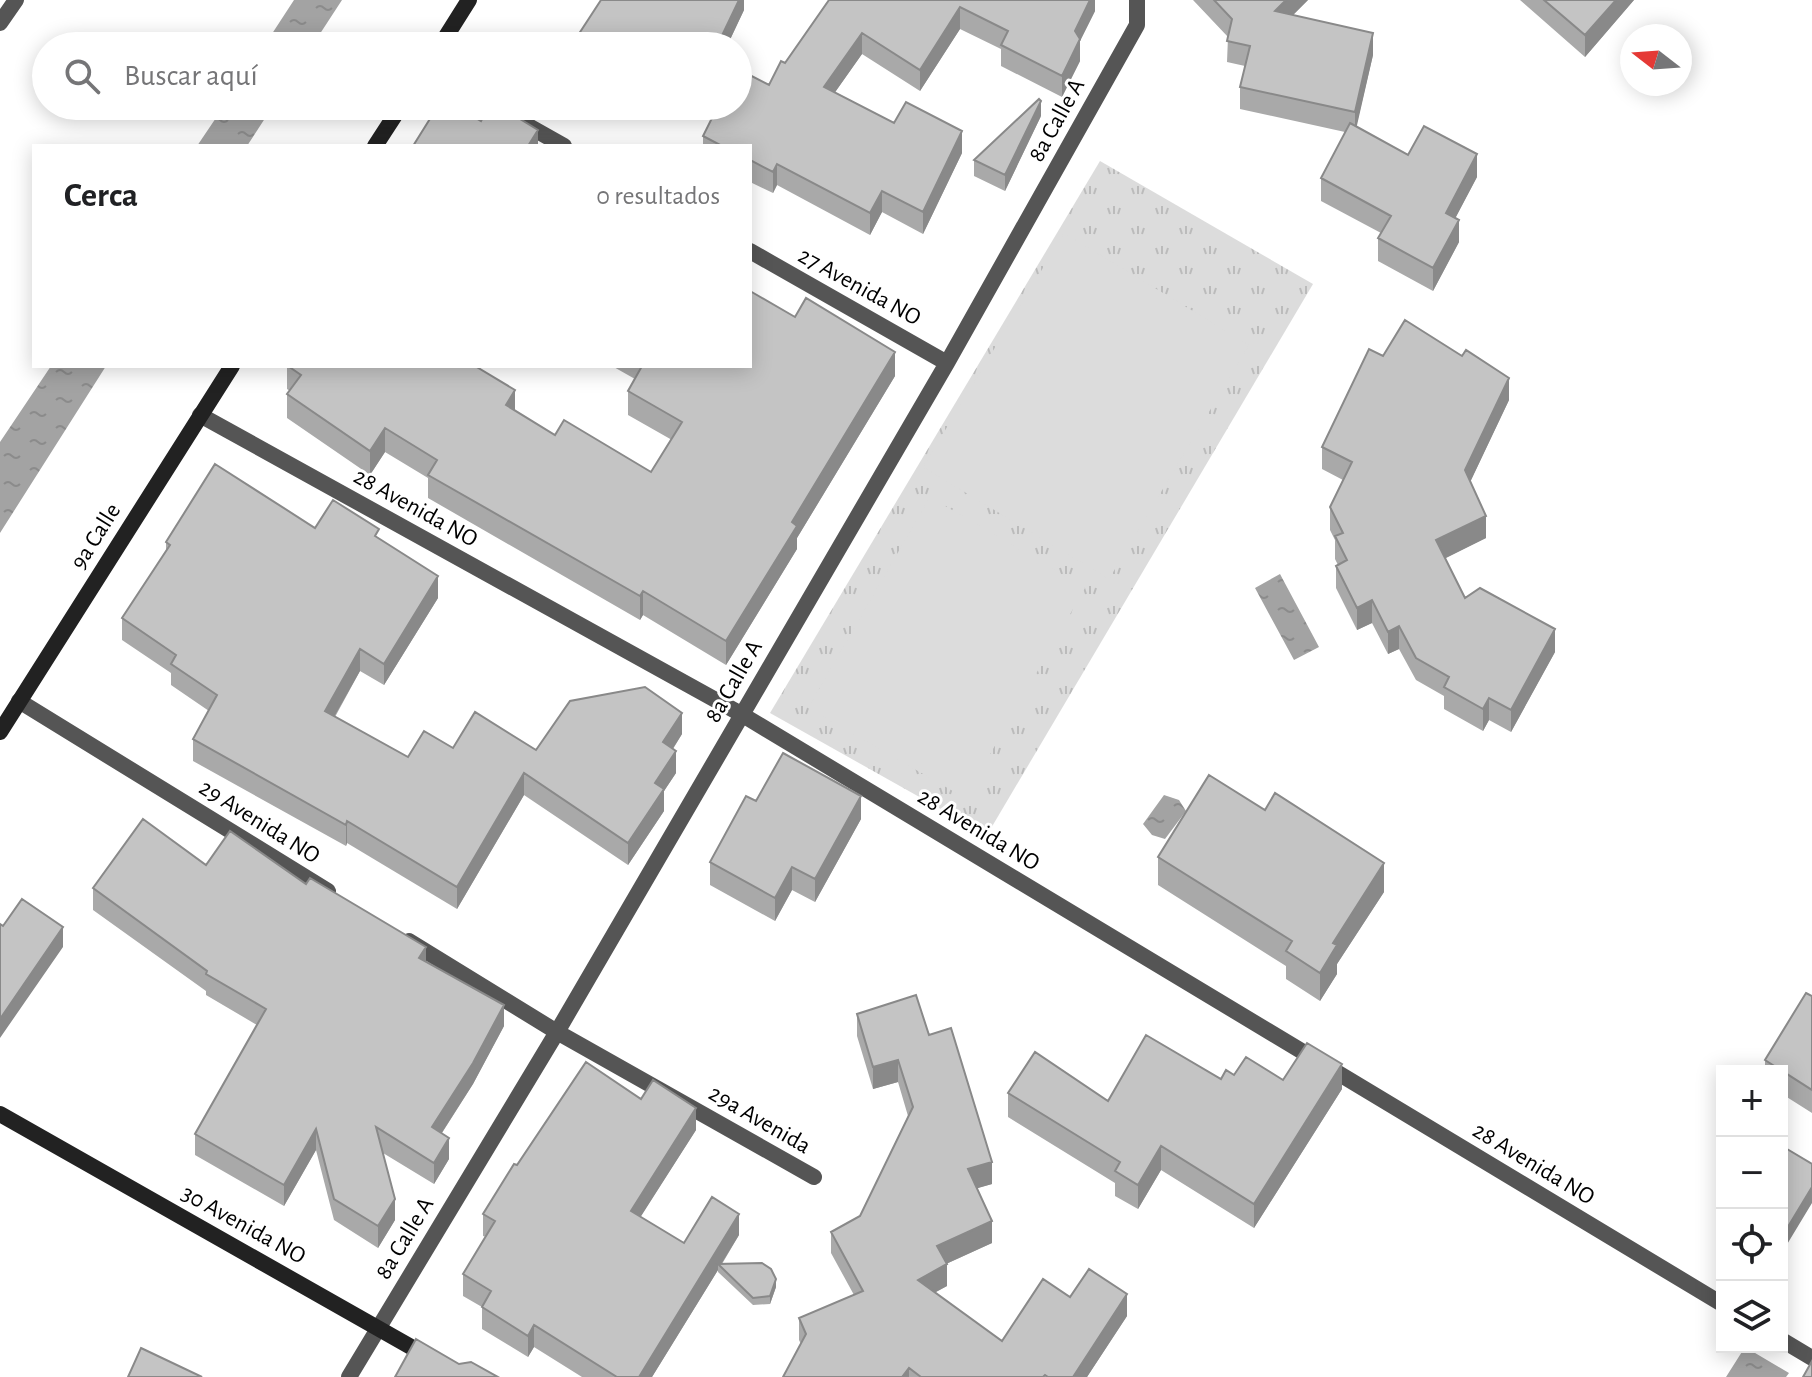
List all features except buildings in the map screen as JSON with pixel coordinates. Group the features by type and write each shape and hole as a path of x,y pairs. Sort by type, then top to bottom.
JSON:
{"street":[{"path":"0,23 16,0"},
{"path":"449,32 469,0"},
{"name":"8a Calle A","path":"349,1377 557,1032 947,363 1137,25 1137,0"},
{"path":"376,144 392,120"},
{"path":"518,120 560,144"},
{"name":"27 Avenida NO","path":"752,252 947,363"},
{"name":"9a Calle","path":"0,732 231,368"},
{"name":"28 Avenida NO","path":"200,415 741,714 1716,1300"},
{"name":"29 Avenida NO","path":"19,701 342,900"},
{"path":"396,933 557,1032"},
{"name":"29a Avenida","path":"557,1032 814,1177"},
{"name":"30 Avenida NO","path":"0,1114 464,1377"},
{"path":"1788,1344 1812,1358"}],"green space":[{"path":"1100,161 1313,284 987,835 770,713"},
{"path":"1064,233 1249,345 1109,579 923,467"},
{"path":"930,497 1085,588 965,798 808,708"}],"water":[{"path":"294,0 342,0 321,32 273,32"},
{"path":"215,120 264,120 248,144 198,144"},
{"path":"50,368 105,368 0,533 0,442"},
{"path":"1280,574 1319,647 1294,660 1255,588"},
{"path":"1164,795 1179,800 1186,811 1165,839 1152,835 1143,824"},
{"path":"1741,1353 1755,1353 1789,1373 1786,1377 1726,1377"}]}
